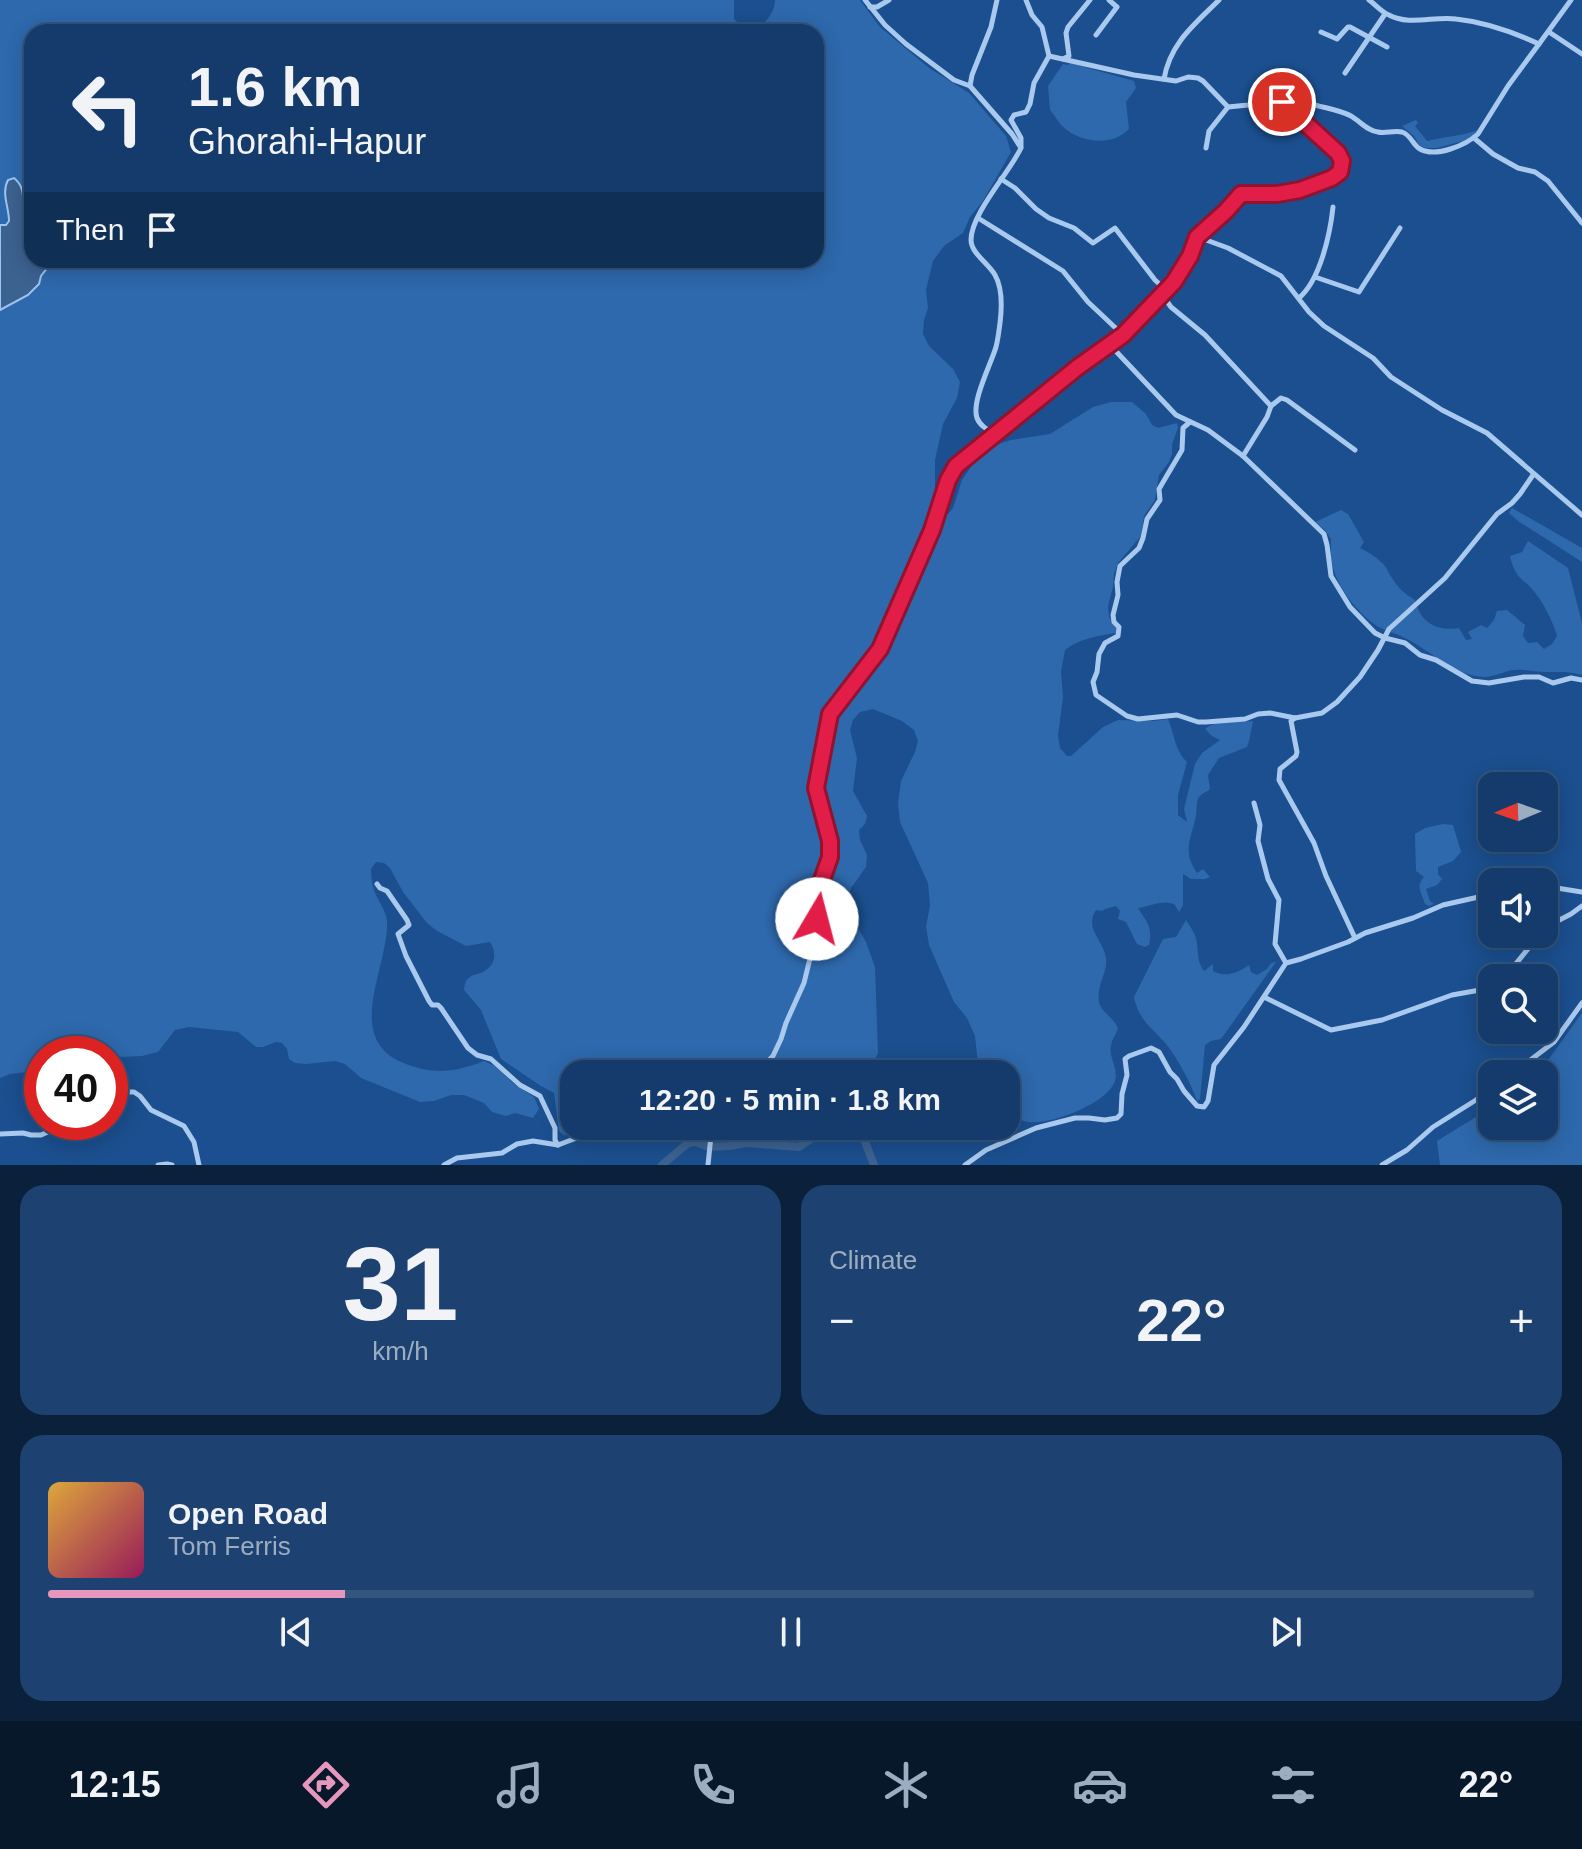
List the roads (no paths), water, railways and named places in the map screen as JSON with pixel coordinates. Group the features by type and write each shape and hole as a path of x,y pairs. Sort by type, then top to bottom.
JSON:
{"street":[{"path":"865,0 885,25 906,44 954,80 970,86 1021,148"},
{"path":"869,7 877,7 889,0"},
{"path":"970,86 997,0"},
{"path":"995,434 978,421 976,410 996,348 1001,293 995,275 970,242 978,218 1021,148 1021,138 1011,120 1014,115 1026,112 1034,83 1049,56 1042,27 1032,15 1026,0"},
{"path":"1063,59 1069,56 1068,27 1090,0"},
{"path":"1096,35 1117,7 1109,0"},
{"path":"1164,79 1169,57 1176,44 1219,0"},
{"path":"1369,0 1397,20 1439,18 1478,23 1539,44"},
{"path":"1206,148 1209,131 1228,107 1285,95 1339,111 1379,133 1401,132 1408,135 1419,149 1431,152 1445,150 1478,134 1508,86 1571,0"},
{"path":"1345,73 1385,14"},
{"path":"1321,32 1337,39 1350,27 1387,47"},
{"path":"1549,32 1582,54"},
{"path":"1049,56 1134,75 1176,81 1198,78 1228,107"},
{"path":"769,1060 804,983 814,942 822,880 830,857 830,841 816,788 830,714 880,649 932,530 948,480 956,466 1078,367 1123,335 1167,291 1182,270 1197,237 1241,194 1277,194 1300,190 1340,172 1342,161 1338,153 1281,98"},
{"path":"1474,138 1493,154 1548,181 1582,223"},
{"path":"1001,179 1036,209 1074,228 1093,243 1115,228 1167,291"},
{"path":"1299,298 1315,277 1333,207"},
{"path":"978,218 1063,271 1088,302 1123,335"},
{"path":"1315,277 1359,292 1400,228"},
{"path":"1197,237 1228,248 1281,276 1324,326 1373,358 1391,377 1442,410 1487,433 1582,515"},
{"path":"1160,297 1205,335 1271,406"},
{"path":"1111,346 1176,415 1208,430 1243,456 1324,534 1331,576 1350,607 1375,633 1405,643 1420,655 1436,660 1472,681 1489,683 1524,677 1539,677 1553,683 1571,678 1582,680"},
{"path":"1243,456 1271,406 1281,398 1355,450"},
{"path":"1190,422 1183,428 1182,450 1159,489 1160,500 1147,519 1139,548 1120,566 1113,615 1119,627 1118,636 1105,643 1099,654 1093,682 1096,695 1127,716 1138,719 1177,715 1206,722 1245,719 1270,713 1295,718 1322,713 1360,677 1389,629 1445,578 1497,514 1520,494 1533,475"},
{"path":"1295,718 1291,724 1296,756 1280,769 1279,780 1314,843 1355,938"},
{"path":"1254,803 1260,825 1258,841 1268,879 1279,900 1275,947 1286,963"},
{"path":"377,884 387,891 407,920 409,925 398,934 429,1001 441,1008 468,1048 477,1055 491,1059 520,1085 540,1096 555,1128 558,1145"},
{"path":"1558,888 1582,892"},
{"path":"965,1165 986,1150 1036,1128 1075,1118 1117,1118 1121,1114 1127,1075 1125,1059 1151,1048 1159,1052 1170,1072 1197,1106 1204,1107 1208,1101 1214,1065 1244,1027 1286,963 1443,905 1478,897"},
{"path":"1558,921 1582,906"},
{"path":"1516,964 1529,948"},
{"path":"1264,997 1331,1030 1382,1020 1452,995 1478,990"},
{"path":"1530,1060 1554,1042 1582,1003"},
{"path":"128,1092 134,1092 143,1098 150,1109 184,1126 194,1142 199,1165"},
{"path":"1382,1165 1478,1098"},
{"path":"0,1134 24,1133"},
{"path":"444,1165 457,1158 502,1153 517,1144 533,1141 558,1145 571,1140"},
{"path":"708,1165 711,1140"},
{"path":"158,1165 172,1165"}],"waterway":[{"path":"662,1165 689,1143 709,1147 747,1143 799,1147 810,1140"},
{"path":"864,1140 874,1165"}]}
